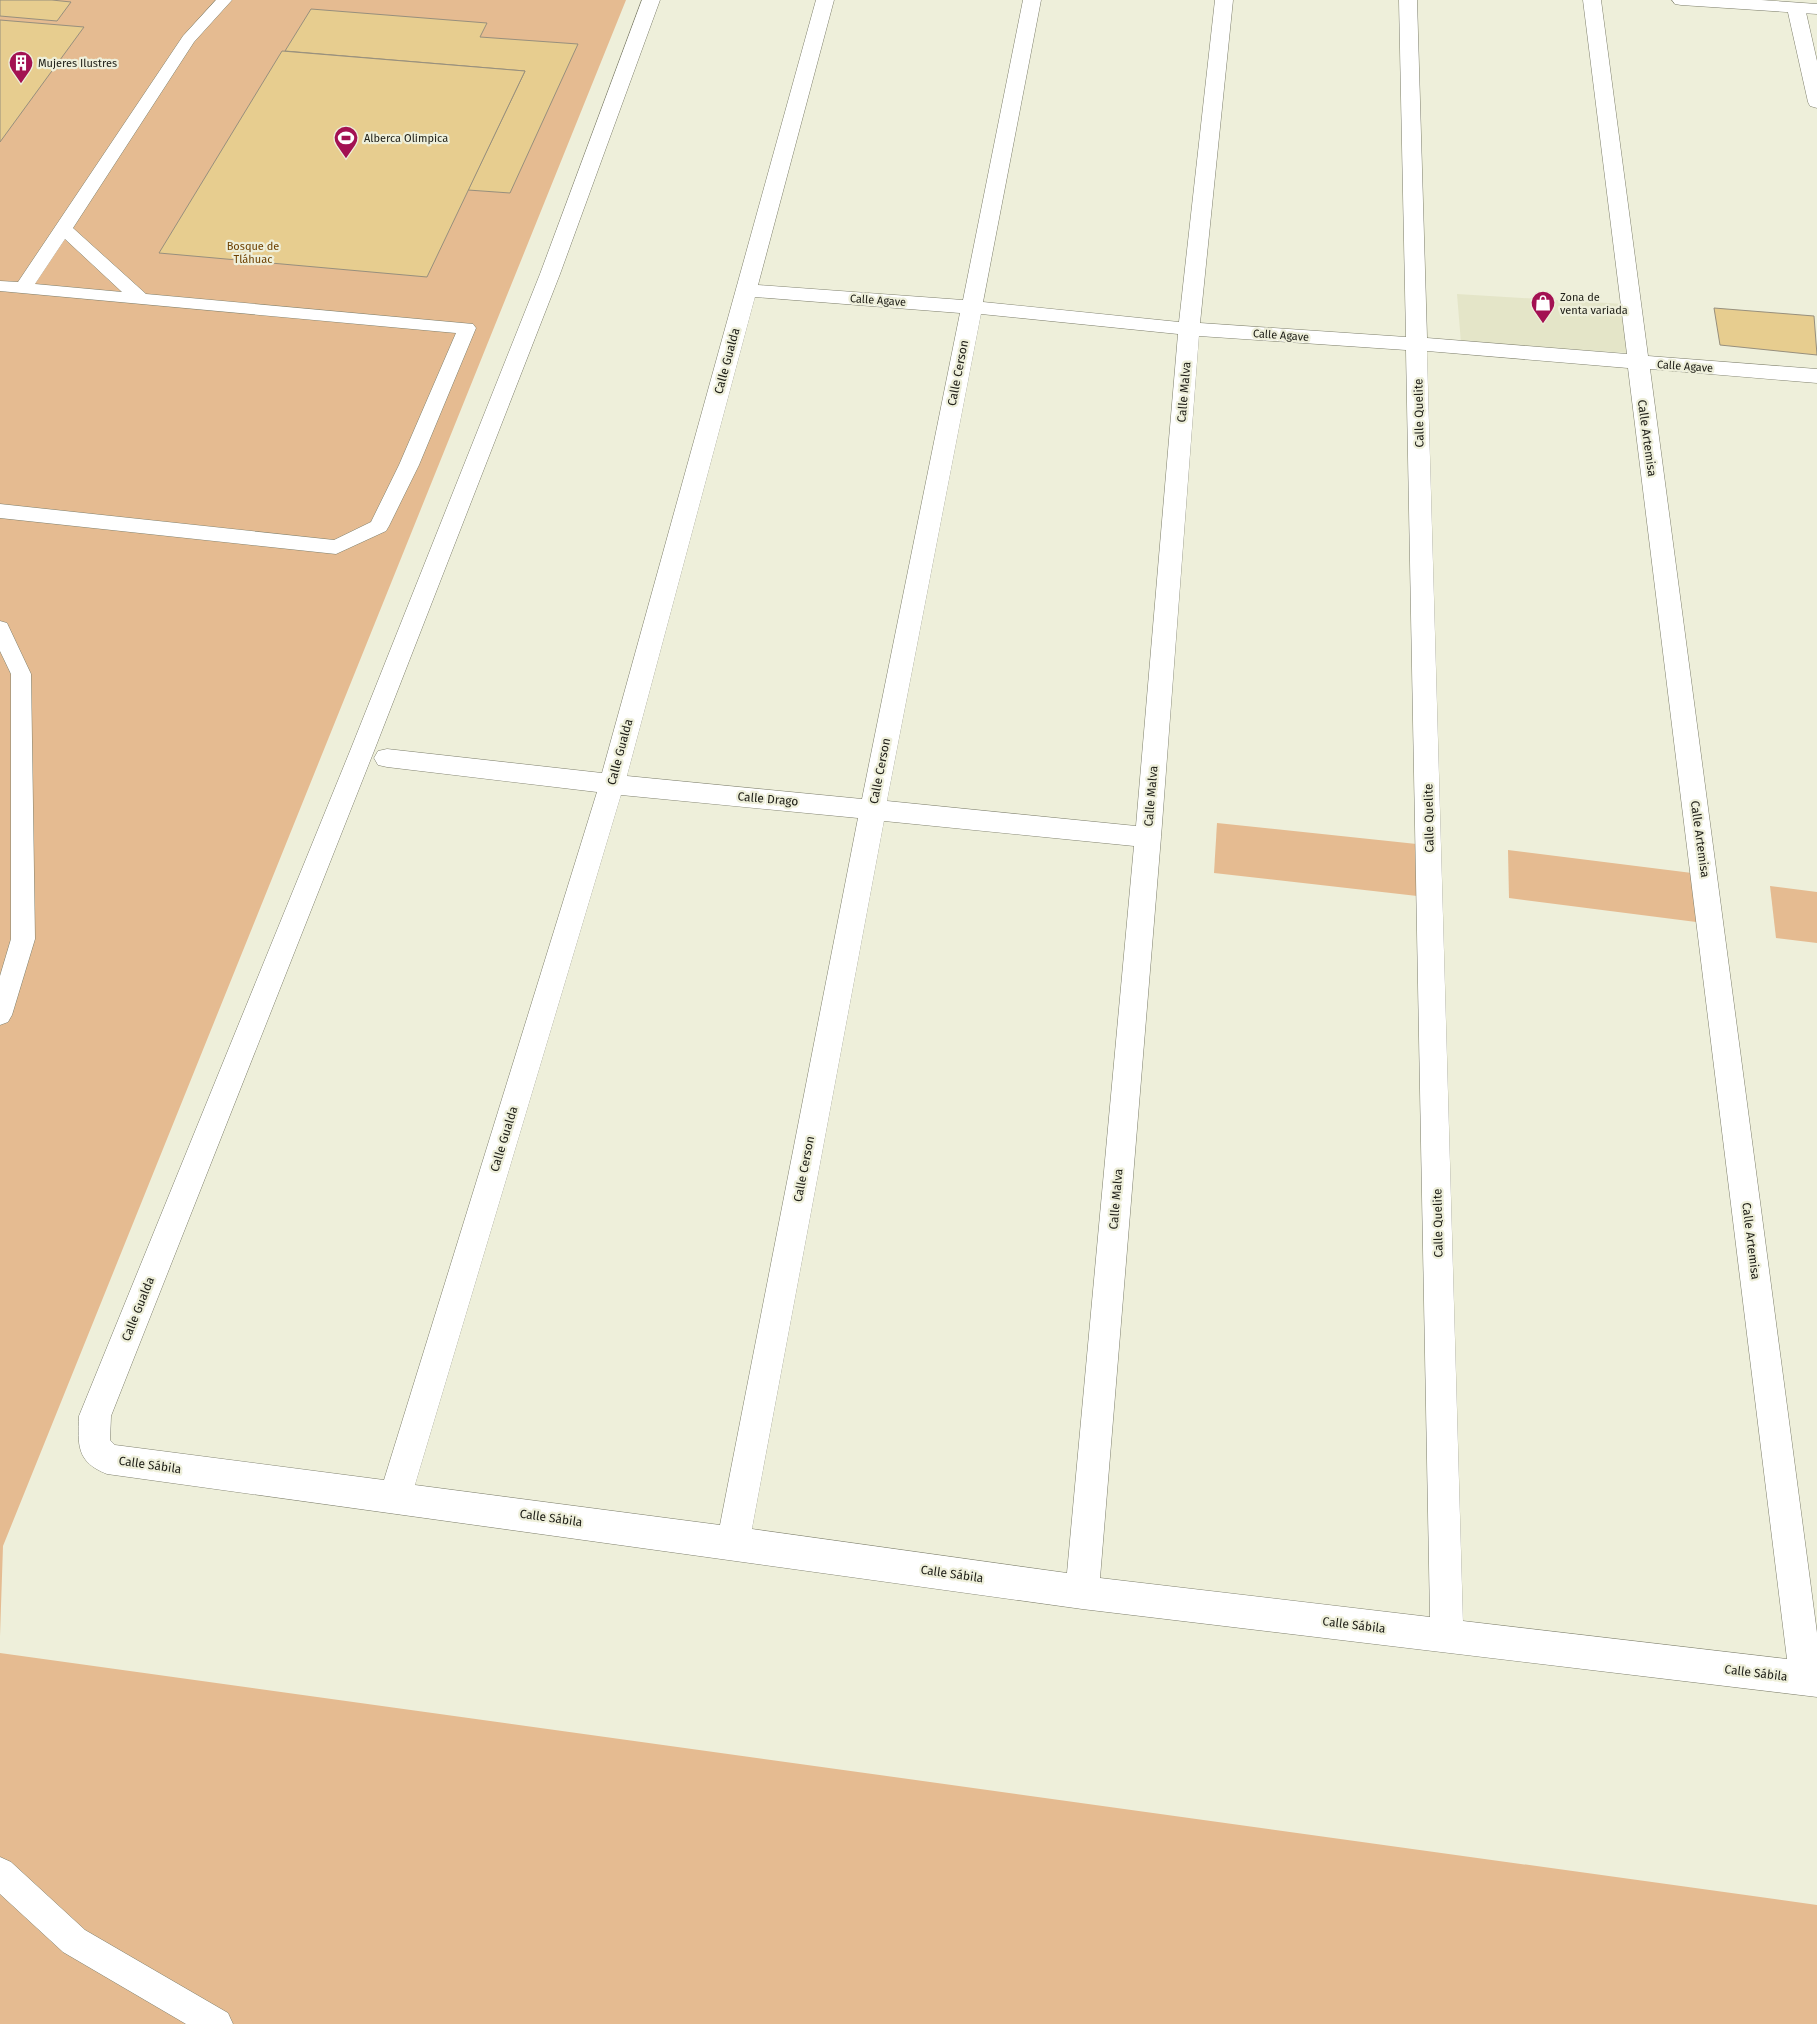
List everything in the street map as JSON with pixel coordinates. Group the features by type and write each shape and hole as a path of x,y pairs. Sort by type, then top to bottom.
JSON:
{"street":[{"name":"Calle Gualda","path":"94,1446 95,1416 362,752 539,301 651,0"},
{"name":"Calle Gualda","path":"395,1497 612,784 825,0"},
{"name":"Calle Cerson","path":"733,1542 970,307 1032,0"},
{"name":"Calle Malva","path":"1082,1592 1148,837 1189,329 1224,0"},
{"name":"Calle Quelite","path":"1408,0 1418,344 1447,1636"},
{"name":"Calle Artemisa","path":"1592,0 1637,363 1811,1680"},
{"path":"1681,0 1817,9"},
{"path":"1796,8 1817,102"},
{"name":"Calle Agave","path":"746,290 970,307 1189,329 1418,344 1817,376"},
{"name":"Calle Drago","path":"388,758 612,784 1148,837"},
{"name":"Calle Sábila","path":"94,1446 108,1459 733,1542 1082,1592 1811,1680"}],"lane":[{"path":"23,288 64,229 188,39 224,0"},
{"path":"64,229 141,299"},
{"path":"0,286 468,328 409,464 379,526 336,548 0,511"},
{"path":"0,628 21,674 23,929 23,938 0,1014"},
{"path":"0,1873 74,1941 218,2024"}],"shaded area":[{"name":"Zona de venta variada","path":"1457,294 1624,304 1630,353 1461,343"}],"green space":[{"name":"Bosque de Tláhuac","path":"0,0 626,0 3,1546 0,1636"},
{"path":"1217,823 1426,845 1426,897 1214,873"},
{"path":"1508,850 1700,874 1704,923 1509,898"},
{"path":"1770,886 1817,892 1817,943 1776,938"},
{"path":"0,1653 1817,1905 1817,2024 0,2024"}],"building":[{"path":"0,0 71,2 57,21 0,16"},
{"path":"311,9 487,23 480,37 578,44 510,193 468,190 525,71 285,51"},
{"name":"Mujeres Ilustres","path":"0,20 84,27 0,142"},
{"path":"282,51 525,71 427,277 159,253"},
{"path":"1714,308 1814,316 1817,355 1720,345"}],"place":[{"name":"Mujeres Ilustres","path":"21,84"},
{"name":"Alberca Olimpica","path":"346,159"},
{"name":"Zona de venta variada","path":"1543,324"}]}
